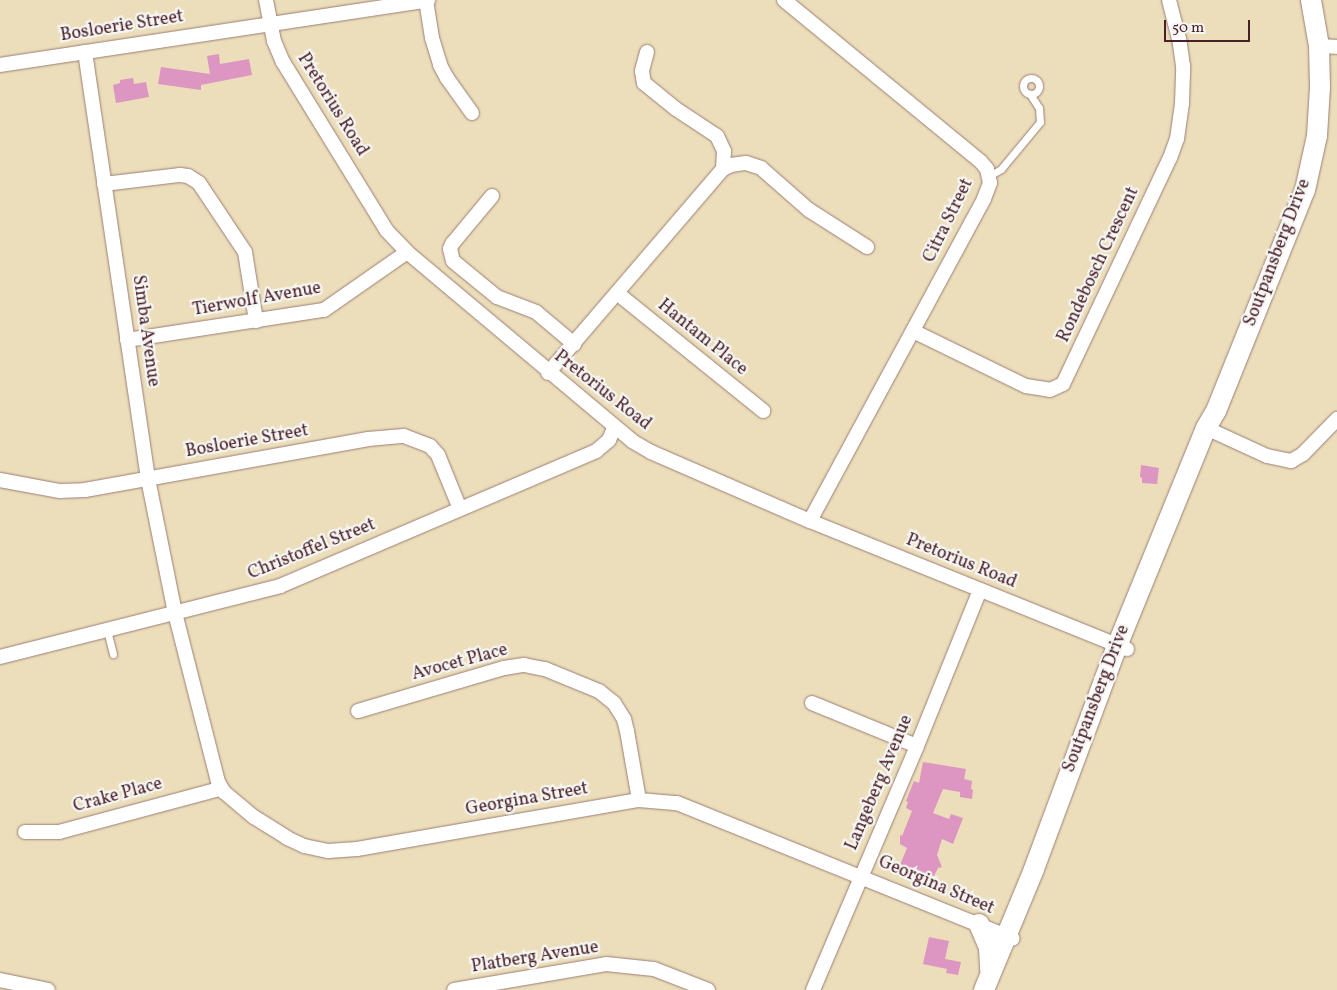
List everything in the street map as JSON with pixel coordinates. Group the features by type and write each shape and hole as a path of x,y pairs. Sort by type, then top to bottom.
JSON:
{"street":[{"name":"Pretorius Road","path":"266,0 269,24 283,62 387,231 407,252 614,428 651,452 810,521 1122,648"},
{"name":"Bosloerie Street","path":"0,65 427,0"},
{"path":"427,0 432,38 440,65 472,113"},
{"name":"Citra Street","path":"784,0 801,5 981,162 989,176 990,183 984,199 810,521"},
{"name":"Rondebosch Crescent","path":"913,331 1026,386 1050,390 1063,384 1166,167 1177,139 1182,103 1183,66 1179,39 1169,0"},
{"name":"Soutpansberg Drive","path":"989,986 1010,938 1122,648 1305,190 1313,156 1328,46 1311,0"},
{"name":"Simba Avenue","path":"85,52 148,478 175,613"},
{"path":"647,52 642,70 644,83 676,109 717,136 724,151 723,169"},
{"path":"548,373 723,169 738,163 754,164 810,210 866,247"},
{"path":"104,184 180,175 188,176 199,183 237,237 245,252 256,321"},
{"path":"492,196 452,244 450,249 453,261 496,297 536,312 574,344"},
{"name":"Tierwolf Avenue","path":"127,340 324,310 407,252"},
{"name":"Hantam Place","path":"617,293 763,411"},
{"path":"1211,423 1267,456 1291,461 1303,454 1337,419"},
{"name":"Christoffel Street","path":"0,657 280,586 596,451 609,440 614,428"},
{"name":"Bosloerie Street","path":"0,480 60,491 72,491 368,439 404,436 430,446 438,455 460,509"},
{"name":"Langeberg Avenue","path":"813,990 917,746 980,590"},
{"path":"175,613 220,789"},
{"name":"Avocet Place","path":"358,711 504,668 524,666 545,669 599,691 614,702 624,719 639,800"},
{"path":"812,704 917,746"},
{"name":"Georgina Street","path":"220,789 254,817 287,838 304,846 328,851 357,848 639,800 677,803 862,876 1010,938"},
{"name":"Crake Place","path":"25,832 59,832 220,789"},
{"path":"979,924 989,948 989,986"},
{"name":"Platberg Avenue","path":"454,990 606,964 654,969 708,990"},
{"path":"0,980 48,990"}],"lane":[{"path":"989,176 1001,169 1040,122 1039,108 1030,94"},
{"path":"107,630 113,654"}],"building":[{"path":"219,54 220,64 249,59 252,75 201,85 201,90 158,84 161,67 210,74 207,56"},
{"path":"133,78 134,84 146,82 149,97 116,103 113,85 120,83 120,80"},
{"path":"1141,465 1159,468 1157,484 1142,483 1142,478 1140,477"},
{"path":"923,762 966,769 964,779 972,781 971,789 973,790 972,799 960,797 960,792 943,789 933,813 949,819 951,814 963,818 953,844 942,839 937,855 942,867 938,868 934,876 925,873 924,875 900,865 907,848 900,844 900,835 902,836 912,811 906,808 908,802 906,801 914,781 919,783"},
{"path":"929,937 949,941 945,959 961,962 958,975 946,973 947,969 923,964"}]}
